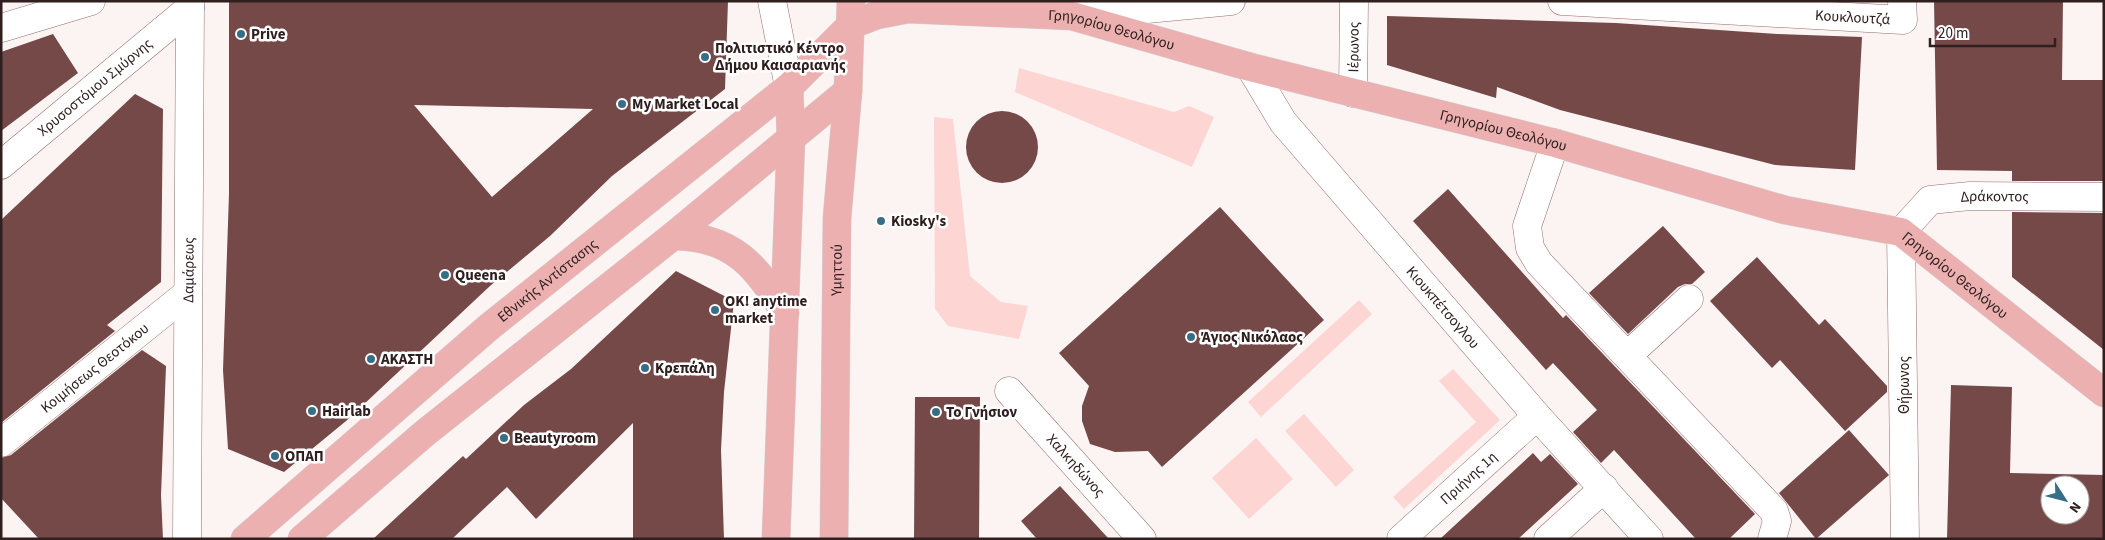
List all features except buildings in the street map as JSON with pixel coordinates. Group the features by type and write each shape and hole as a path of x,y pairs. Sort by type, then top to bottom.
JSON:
{"main road":[{"name":"Γρηγορίου Θεολόγου","path":"851,13 877,15 908,9 1072,16 1250,67 1555,143 1785,210 1901,232 2104,393"},
{"name":"Εθνικής Αντίστασης","path":"245,539 489,327 789,87 851,13"},
{"name":"Υμηττού","path":"834,539 837,218 848,91 851,13"},
{"path":"776,539 791,138 789,87"},
{"path":"302,539 425,433 673,236 848,91"},
{"path":"673,236 695,236 737,252 766,281 785,314"}],"street":[{"path":"1,28 91,1"},
{"path":"772,1 789,87"},
{"path":"1072,16 1231,1"},
{"name":"Ιέρωνος","path":"1353,93 1354,1"},
{"name":"Κουκλουτζά","path":"1562,1 1902,11"},
{"name":"Χρυσοστόμου Σμύρνης","path":"1,165 190,5"},
{"name":"Δαμάρεως","path":"187,539 190,5"},
{"name":"Κιουκπέτσογλου","path":"1250,67 1283,122 1536,416 1649,539"},
{"path":"1555,143 1527,226 1530,248 1539,263 1774,511 1777,521 1772,539"},
{"name":"Δράκοντος","path":"1901,232 1930,200 1970,196 2104,197"},
{"name":"Θήρωνος","path":"1901,232 1905,539"},
{"name":"Κοιμήσεως Θεοτόκου","path":"1,443 188,293"},
{"path":"1628,355 1688,299"},
{"name":"Χαλκηδώνος","path":"1009,391 1142,539"},
{"name":"Πριήνης 1η","path":"1401,539 1536,416"},
{"path":"1548,539 1604,488"}],"shaded area":[{"path":"1019,68 1174,112 1189,106 1214,117 1192,167 1015,92"},
{"path":"934,117 953,119 970,276 1001,302 1028,306 1019,339 948,326 935,309"},
{"path":"983,125 1021,127 1019,168 981,167"},
{"path":"1359,300 1372,314 1261,417 1248,402"},
{"path":"1453,369 1500,420 1404,509 1393,497 1476,422 1439,381"},
{"path":"1304,414 1354,470 1336,487 1285,431"},
{"path":"1256,438 1293,479 1249,519 1212,478"}],"place":[{"name":"Prive","path":"241,34"},
{"name":"Πολιτιστικό Κέντρο Δήμου Καισαριανής","path":"705,57"},
{"name":"My Market Local","path":"622,104"},
{"name":"Kiosky's","path":"881,221"},
{"name":"Queena","path":"445,275"},
{"name":"OK! anytime market","path":"715,310"},
{"name":"Άγιος Νικόλαος","path":"1191,337"},
{"name":"ΑΚΑΣΤΗ","path":"371,359"},
{"name":"Κρεπάλη","path":"645,368"},
{"name":"Hairlab","path":"312,411"},
{"name":"Το Γνήσιον","path":"936,412"},
{"name":"Beautyroom","path":"504,438"},
{"name":"ΟΠΑΠ","path":"275,456"}]}
